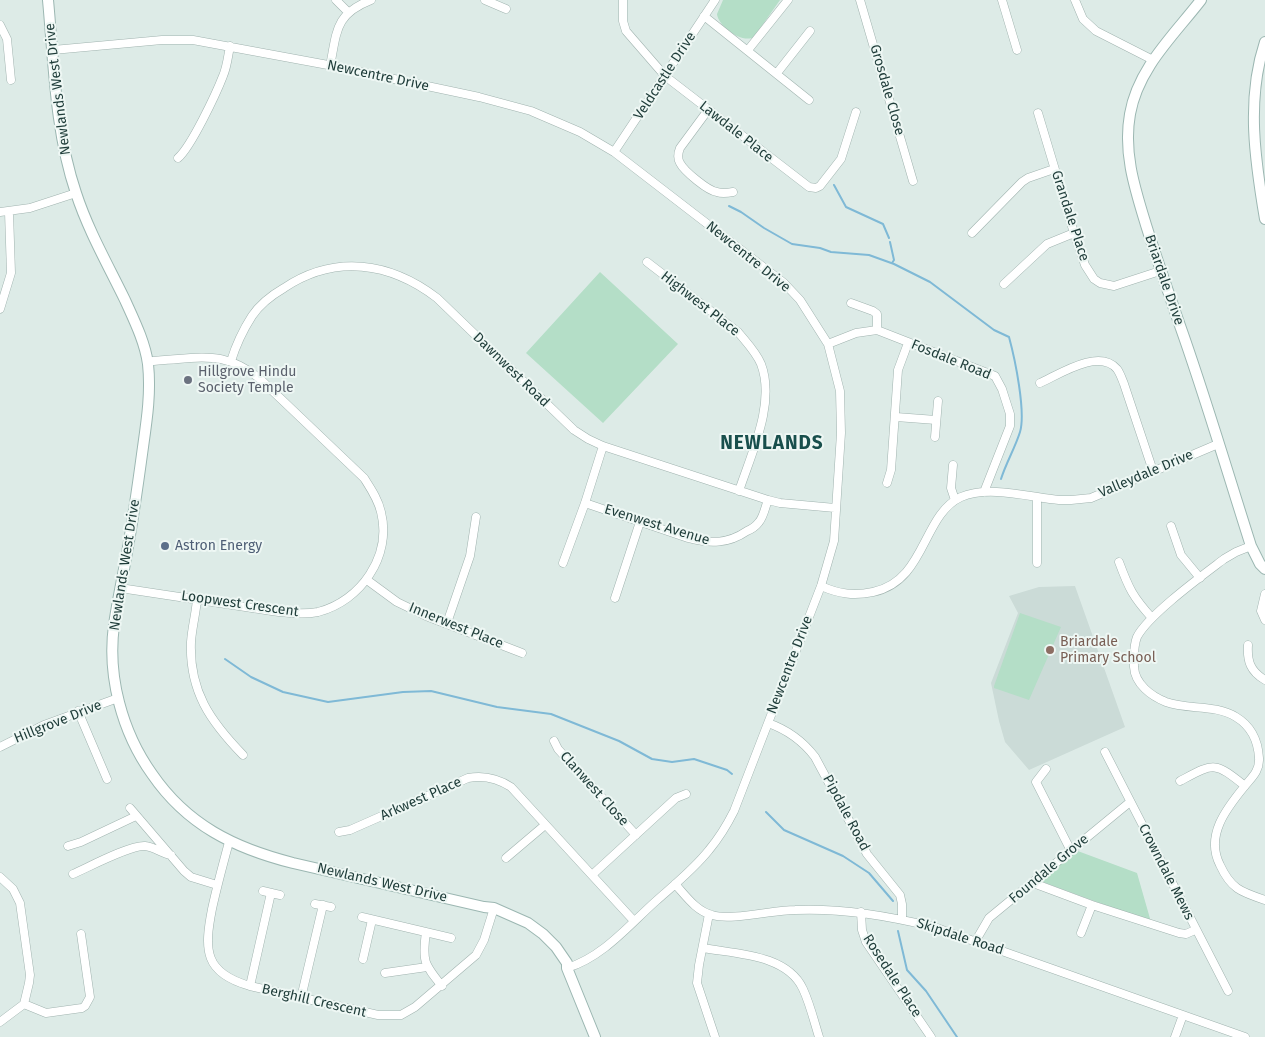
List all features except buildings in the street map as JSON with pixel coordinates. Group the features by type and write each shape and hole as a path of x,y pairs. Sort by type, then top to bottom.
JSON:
{"street":[{"name":"Newlands West Drive","path":"48,0 66,160 76,193 138,331 147,362 150,390 148,414 112,646 118,698 133,741 154,778 169,796 185,812 229,842 266,856 490,909 526,928 541,940 568,968 595,1037"},
{"path":"336,0 348,12"},
{"path":"330,66 336,33 348,12 371,0"},
{"path":"485,0 506,9"},
{"name":"Lawdale Place","path":"623,0 623,21 626,31 664,76 809,187 816,188 820,186 839,162 856,112"},
{"name":"Veldcastle Drive","path":"614,152 715,0"},
{"path":"748,50 788,0"},
{"name":"Grosdale Close","path":"860,0 913,181"},
{"path":"1002,0 1017,50"},
{"path":"1075,0 1083,19 1096,31 1153,60"},
{"name":"Briardale Drive","path":"1201,0 1153,60 1142,78 1130,113 1127,133 1128,158 1134,186 1160,271 1184,338 1251,546 1260,564 1265,569"},
{"path":"704,16 809,100"},
{"path":"0,25 7,39 11,80"},
{"path":"777,73 810,31"},
{"name":"Newcentre Drive","path":"53,50 162,40 193,40 330,66 517,106 570,127 614,152 784,283 800,300 828,344 840,391 841,433 834,541 821,586 734,811 708,851 675,884 588,960 568,968"},
{"path":"1265,42 1260,56 1254,93 1253,119 1265,219"},
{"path":"178,158 188,148 216,93 224,75 230,46"},
{"path":"708,110 678,151 678,159 681,165 707,188 716,192 733,192"},
{"name":"Grandale Place","path":"1038,114 1085,265 1094,279 1108,286 1121,285 1160,271"},
{"path":"972,233 1022,182 1054,169"},
{"path":"0,212 9,212 46,204 76,193"},
{"path":"0,309 12,273 9,212"},
{"path":"1004,284 1047,244 1074,232"},
{"name":"Highwest Place","path":"647,262 738,332 761,364 766,395 763,416 739,491"},
{"name":"Dawnwest Road","path":"231,361 240,336 253,314 271,296 294,281 316,271 335,267 360,266 380,269 420,285 437,298 574,430 588,439 603,446 768,500 780,503 836,508"},
{"path":"828,344 856,333 877,330 877,314 851,303"},
{"name":"Fosdale Road","path":"877,330 995,376 1002,389 1010,414 1010,426 984,492"},
{"path":"887,483 891,470 898,370 908,343"},
{"name":"Loopwest Crescent","path":"120,588 293,613 316,612 343,601 357,591 367,580 377,561 382,543 382,513 376,496 364,478 268,385 250,371 231,361 210,356 147,362"},
{"path":"1040,383 1091,361 1104,361 1112,365 1118,371 1124,384 1153,471"},
{"path":"935,437 938,400"},
{"path":"896,417 936,420"},
{"name":"Valleydale Drive","path":"955,500 984,492 1071,500 1091,498 1218,444"},
{"path":"563,563 603,446"},
{"path":"821,586 846,594 859,595 878,591 896,582 907,572 942,513 955,500 951,488 953,465"},
{"path":"1037,497 1037,562"},
{"name":"Evenwest Avenue","path":"585,503 696,540 718,543 736,538 755,526 760,520 768,500"},
{"path":"446,623 470,556 476,517"},
{"path":"615,598 640,522"},
{"path":"1172,526 1181,555 1200,578"},
{"path":"1251,546 1236,552 1200,578 1152,618 1138,636 1134,672 1143,687 1168,703 1227,712 1249,728 1256,743 1259,761 1255,776 1244,786 1217,826 1214,844 1217,860 1229,881 1240,892 1265,900"},
{"path":"1119,562 1129,589 1135,599 1152,618"},
{"name":"Innerwest Place","path":"367,580 397,602 426,616 522,653"},
{"path":"1265,594 1262,610 1265,620"},
{"path":"197,599 191,662 197,691 209,715 222,734 242,755"},
{"path":"1248,645 1247,657 1250,667 1258,676 1265,680"},
{"name":"Hillgrove Drive","path":"0,747 44,725 118,698"},
{"path":"78,711 107,779"},
{"name":"Pipdale Road","path":"768,722 792,734 815,757 867,854 900,895 902,919"},
{"name":"Clanwest Close","path":"554,742 558,749 636,834"},
{"name":"Crowndale Mews","path":"1105,752 1228,991"},
{"path":"1180,781 1208,767 1218,767 1244,786"},
{"path":"1046,769 1036,782 1071,852"},
{"name":"Arkwest Place","path":"339,832 350,830 468,778 478,776 495,779 511,787 634,921"},
{"path":"592,874 676,798 686,794"},
{"name":"Foundale Grove","path":"976,942 987,921 1130,802"},
{"path":"130,808 191,877 217,885"},
{"path":"68,846 81,842 136,816"},
{"path":"506,858 545,825"},
{"name":"Berghill Crescent","path":"229,842 217,885 207,945 209,954 216,967 238,983 378,1015 401,1015 415,1008 476,955 484,940 490,909"},
{"path":"73,874 136,847 148,846 164,854 171,855"},
{"path":"0,877 13,889 20,902 30,975 24,1004 0,1022"},
{"path":"1033,883 1092,906 1179,933 1186,934 1195,930"},
{"path":"675,884 696,907 709,914 697,983 715,1037"},
{"path":"250,986 267,892 280,895"},
{"path":"301,998 323,905"},
{"path":"1081,933 1092,906"},
{"name":"Skipdale Road","path":"709,914 724,917 802,910 861,912 902,919 934,927 1245,1037"},
{"name":"Rosedale Place","path":"861,912 862,930 866,942 931,1037"},
{"path":"362,917 451,938"},
{"path":"363,958 372,920"},
{"path":"426,932 424,958 427,967 442,986"},
{"path":"24,1004 46,1013 86,1006 90,997 82,934"},
{"path":"703,948 760,958 784,966 798,980 803,989 819,1037"},
{"path":"385,973 427,967"},
{"path":"1175,1037 1183,1015"}],"shaded area":[{"name":"Briardale Primary School","path":"1075,586 1125,727 1029,770 1005,742 991,683 1018,613 1009,596 1039,587"}],"green space":[{"path":"723,0 780,0 754,37 749,39 731,33 718,19 717,14"},
{"path":"600,272 678,344 603,423 526,353"},
{"path":"1020,613 1061,627 1029,700 994,688"},
{"path":"1075,850 1137,873 1151,922 1040,881 1042,878 1047,877 1045,873"}],"waterway":[{"path":"834,185 846,207 883,224 889,238"},
{"path":"729,206 792,244 820,248 831,252 869,255 894,264 930,282 994,330 1009,337 1019,385 1022,412 1020,432 1001,479"},
{"path":"890,242 894,260 892,263"},
{"path":"225,659 251,677 283,692 328,702 403,692 431,691 497,707 551,714 619,741 652,759 672,762 694,759 727,770 732,774"},
{"path":"766,812 784,830 843,856 869,873 893,901"},
{"path":"898,931 907,970 926,991 957,1037"}],"place":[{"name":"Hillgrove Hindu Society Temple","path":"188,380"},
{"name":"Astron Energy","path":"165,546"},
{"name":"Briardale Primary School","path":"1050,650"}],"district":[{"name":"NEWLANDS","path":"772,444"}]}
